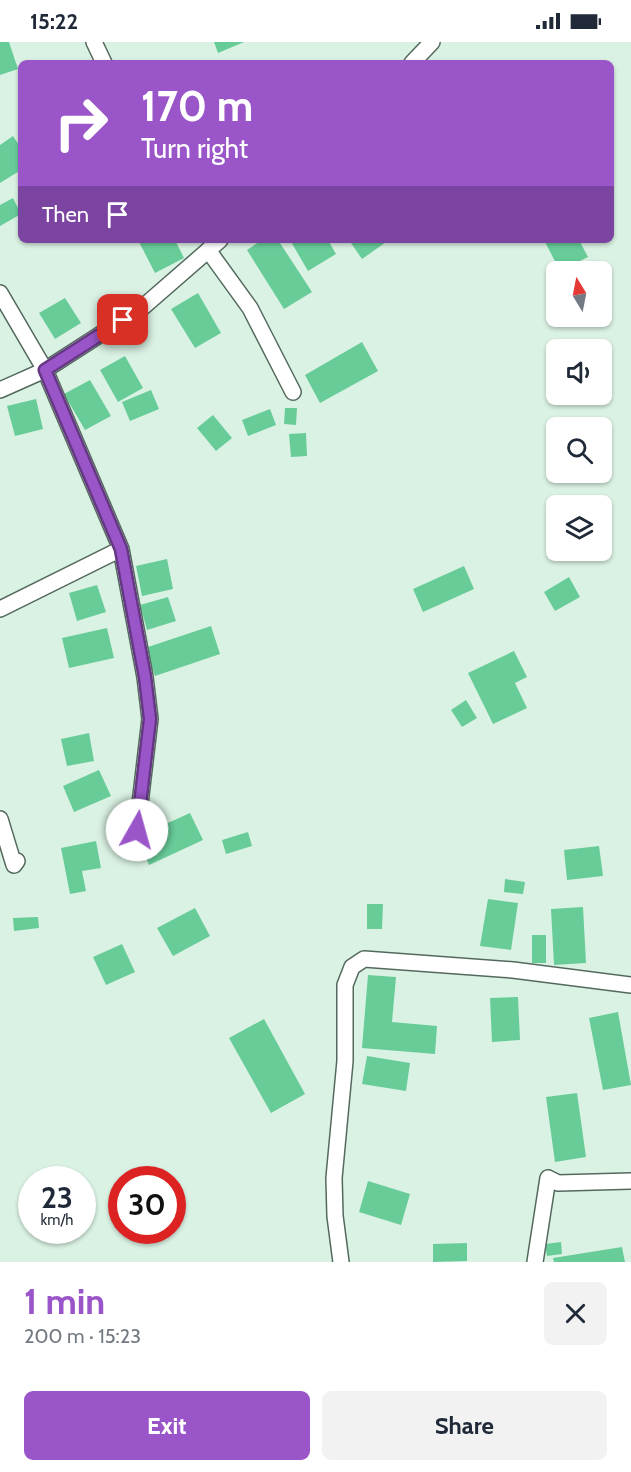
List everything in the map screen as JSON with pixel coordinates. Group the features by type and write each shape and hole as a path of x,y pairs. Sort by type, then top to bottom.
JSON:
{"street":[{"path":"94,42 103,60"},
{"path":"415,60 432,42"},
{"path":"0,390 45,370 143,307 214,245 250,308 293,392"},
{"path":"0,293 45,370 121,549 145,677 150,719 137,830"},
{"path":"0,609 121,549"},
{"path":"0,819 14,865 17,861"},
{"path":"341,1262 335,1216 334,1178 345,1061 345,985 352,967 364,959 513,970 631,985"},
{"path":"535,1262 548,1178 558,1183 631,1181"}],"building":[{"path":"0,42 9,42 18,69 0,75"},
{"path":"214,42 244,42 218,53"},
{"path":"13,136 18,144 18,172 0,183 0,145"},
{"path":"13,198 18,208 18,216 0,226 0,205"},
{"path":"140,243 176,243 184,258 155,273"},
{"path":"258,243 280,243 312,292 284,309 247,250"},
{"path":"292,243 330,243 336,254 308,271"},
{"path":"351,243 385,243 362,259"},
{"path":"546,243 581,243 588,257 580,261 555,261"},
{"path":"198,293 221,333 195,348 171,309"},
{"path":"65,298 81,323 55,339 39,313"},
{"path":"362,342 378,371 320,403 305,375"},
{"path":"125,356 143,388 118,402 100,370"},
{"path":"90,380 111,416 85,430 64,394"},
{"path":"151,390 159,409 130,421 122,402"},
{"path":"36,399 43,429 15,436 7,406"},
{"path":"285,408 297,408 296,425 284,424"},
{"path":"270,409 276,425 248,436 242,420"},
{"path":"213,415 232,438 216,451 197,428"},
{"path":"306,433 307,456 291,457 289,434"},
{"path":"167,559 173,589 142,596 136,566"},
{"path":"464,566 474,589 423,612 413,589"},
{"path":"569,577 580,597 555,611 544,592"},
{"path":"97,585 106,612 77,621 69,593"},
{"path":"168,597 176,621 147,630 140,605"},
{"path":"211,626 220,654 155,676 145,648"},
{"path":"107,628 114,658 69,668 62,638"},
{"path":"514,651 527,677 515,683 527,708 493,724 468,673"},
{"path":"466,700 477,718 462,727 451,710"},
{"path":"89,733 94,761 67,766 61,739"},
{"path":"99,770 111,796 74,812 63,786"},
{"path":"190,813 203,840 149,865 137,837"},
{"path":"248,832 252,846 226,854 222,840"},
{"path":"96,841 101,868 82,871 86,891 70,894 61,848"},
{"path":"599,846 603,876 567,880 564,850"},
{"path":"505,879 525,882 523,894 504,892"},
{"path":"488,899 518,903 511,950 480,946"},
{"path":"367,904 383,904 382,929 367,929"},
{"path":"583,907 586,963 554,965 551,909"},
{"path":"195,908 210,936 173,956 157,928"},
{"path":"38,917 39,928 14,931 13,918"},
{"path":"532,935 546,935 546,963 532,963"},
{"path":"122,944 135,972 106,985 93,957"},
{"path":"368,975 396,977 392,1022 437,1026 435,1054 362,1048"},
{"path":"518,997 520,1040 492,1042 490,998"},
{"path":"618,1012 631,1085 603,1090 589,1018"},
{"path":"264,1019 305,1094 271,1113 229,1038"},
{"path":"367,1056 410,1063 406,1091 362,1084"},
{"path":"577,1093 586,1157 555,1162 546,1097"},
{"path":"368,1181 410,1194 401,1225 359,1212"},
{"path":"561,1242 562,1254 547,1256 545,1244"},
{"path":"467,1243 467,1261 433,1262 433,1244"},
{"path":"622,1247 625,1262 554,1262 553,1258"}],"route":[{"path":"123,320 45,370 121,549 145,677 150,719 137,830"}]}
